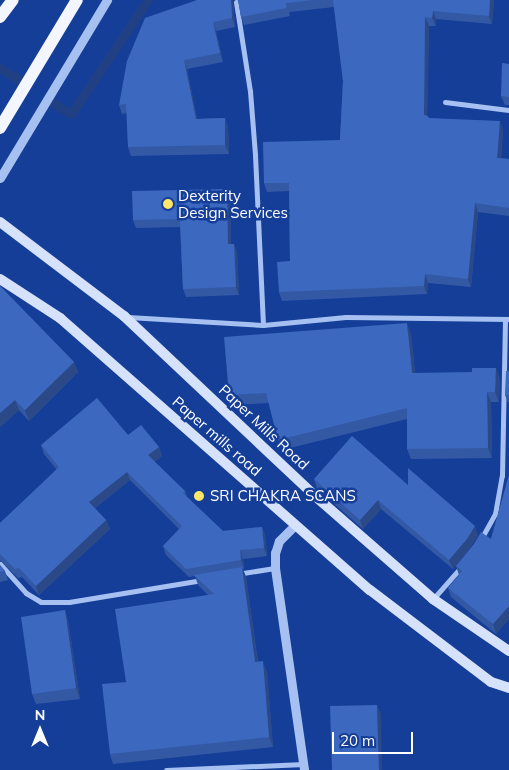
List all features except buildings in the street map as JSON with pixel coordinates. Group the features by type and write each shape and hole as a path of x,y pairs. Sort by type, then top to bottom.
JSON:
{"main road":[{"path":"0,17 14,0"},
{"path":"0,128 77,0"},
{"name":"Paper Mills Road","path":"0,222 124,316 315,496 433,599 509,651"},
{"name":"Paper mills road","path":"0,279 60,318 370,590 491,682 509,688"}],"street":[{"path":"0,178 107,0"},
{"path":"236,2 250,91 263,325"},
{"path":"445,102 509,110"},
{"path":"124,316 263,325 346,317 507,319 502,476 495,514 478,544"},
{"path":"166,770 304,767 275,568 276,553 280,541 295,525"},
{"path":"433,599 468,558"},
{"path":"0,564 26,594 41,602 69,602 206,579"},
{"path":"226,576 275,568"}],"waterway":[{"path":"53,103 71,114 148,0"},
{"path":"0,68 26,84"}],"place":[{"name":"Dexterity Design Services","path":"168,204"},
{"name":"SRI CHAKRA SCANS","path":"199,496"}]}
